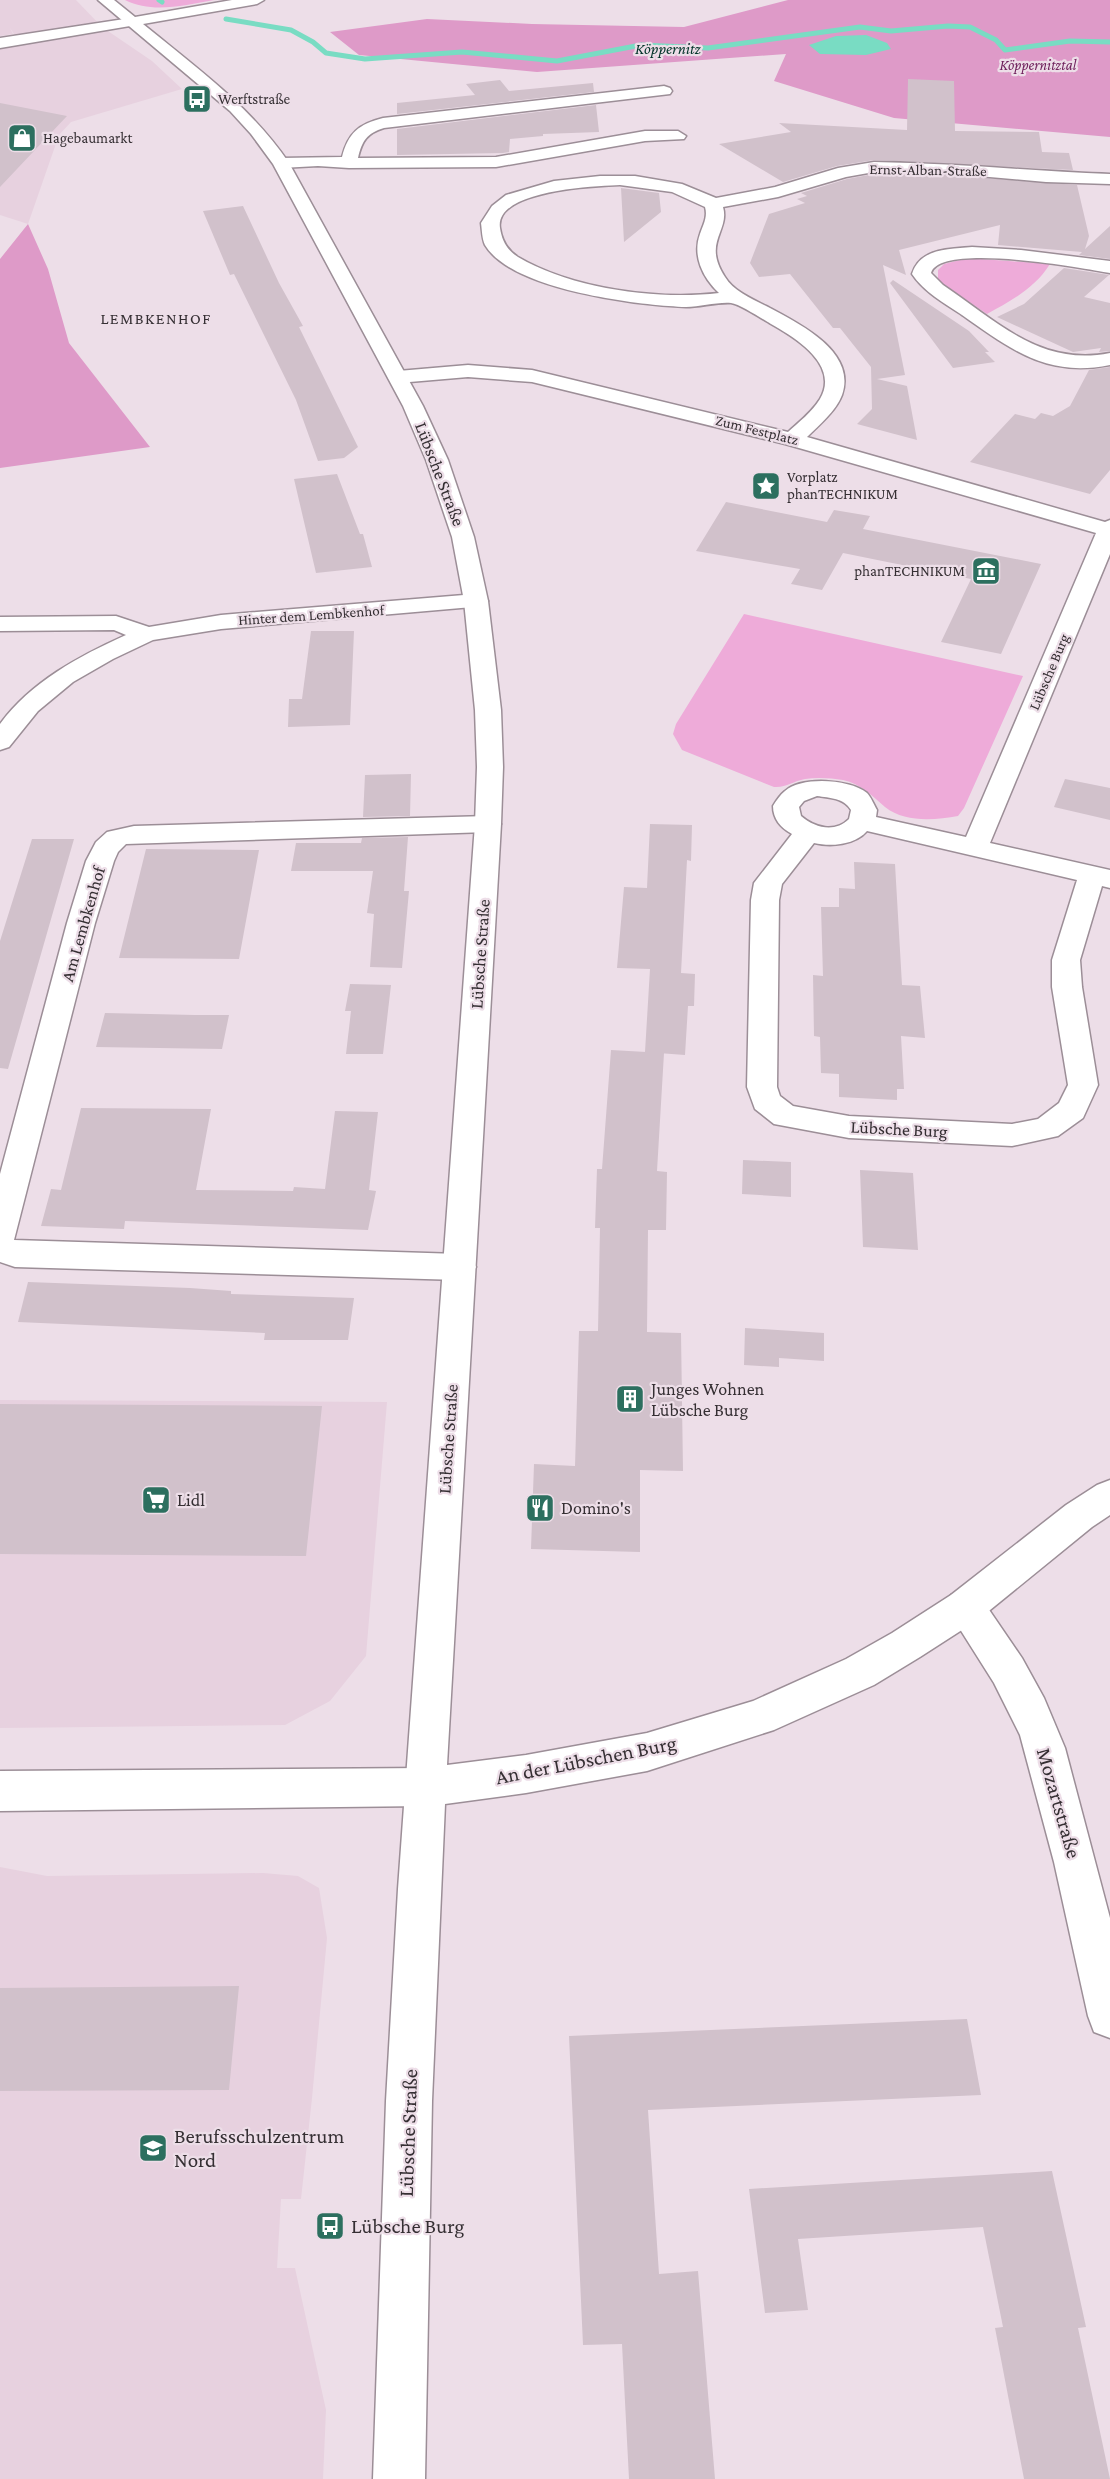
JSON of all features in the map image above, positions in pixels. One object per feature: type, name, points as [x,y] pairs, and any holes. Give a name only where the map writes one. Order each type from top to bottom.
[{"type":"street","name":"Lübsche Straße","points":[[105,0],[236,108],[257,131],[281,164],[398,377],[437,460],[463,537],[476,601],[488,710],[490,767],[488,824],[426,1788],[409,2101],[399,2479]]},
{"type":"street","points":[[0,43],[257,0]]},
{"type":"street","points":[[349,163],[356,137],[371,125],[664,91]]},
{"type":"street","points":[[281,164],[318,161],[349,163],[496,162],[645,136],[678,136]]},
{"type":"street","name":"Ernst-Alban-Straße","points":[[713,204],[778,192],[844,172],[874,168],[944,168],[1046,177],[1110,179]]},
{"type":"street","points":[[736,297],[685,301],[598,291],[554,280],[522,267],[499,250],[490,235],[492,218],[507,203],[533,191],[561,184],[617,180],[645,182],[691,192],[713,204],[716,216],[705,241],[704,258],[717,282],[736,297],[811,340],[827,357],[834,371],[831,396],[792,439]]},
{"type":"street","points":[[1110,267],[1061,260],[957,254],[929,261],[924,265],[921,274],[936,289],[1028,351],[1070,362],[1110,359]]},
{"type":"street","name":"Zum Festplatz","points":[[398,377],[468,371],[532,375],[792,439],[1110,529]]},
{"type":"street","name":"Lübsche Burg","points":[[975,847],[1110,529]]},
{"type":"street","name":"Hinter dem Lembkenhof","points":[[0,742],[22,714],[44,692],[94,657],[147,634],[221,622],[476,601]]},
{"type":"street","name":"Hinter dem Lembkenhof","points":[[0,624],[116,623],[147,634]]},
{"type":"street","points":[[815,788],[839,790],[859,800],[866,815],[863,822],[851,832],[838,835],[808,832],[790,821],[786,806],[795,795],[815,788]]},
{"type":"street","name":"Lübsche Burg","points":[[808,832],[768,883],[765,912],[762,1087],[766,1101],[785,1116],[849,1127],[1012,1135],[1047,1128],[1072,1110],[1083,1084],[1067,987],[1066,960],[1101,877],[863,822]]},
{"type":"street","name":"Am Lembkenhof","points":[[0,1236],[81,923],[100,861],[106,848],[117,838],[134,834],[488,824]]},
{"type":"street","points":[[0,1248],[15,1254],[459,1267]]},
{"type":"street","name":"An der Lübschen Burg","points":[[426,1788],[526,1774],[647,1752],[760,1717],[860,1672],[964,1607],[1079,1516],[1110,1496]]},
{"type":"street","name":"Mozartstraße","points":[[964,1607],[987,1638],[1030,1713],[1047,1757],[1100,1921],[1110,2016]]},
{"type":"street","points":[[0,1791],[426,1788]]},
{"type":"shaded area","points":[[0,0],[76,0],[102,27],[152,61],[182,89],[71,122],[59,135],[28,224],[0,215],[0,43],[18,40],[10,28],[13,34],[0,36]]},
{"type":"shaded area","points":[[125,0],[214,0],[180,6],[146,7]]},
{"type":"shaded area","points":[[866,35],[887,43],[891,49],[866,55],[820,54],[809,45],[836,36]]},
{"type":"shaded area","points":[[968,258],[1050,264],[1030,287],[987,314],[938,281],[938,270],[944,264]]},
{"type":"shaded area","points":[[744,614],[1023,676],[964,808],[958,816],[920,819],[902,816],[885,807],[861,787],[843,780],[810,778],[774,787],[682,750],[673,734],[676,724]]},
{"type":"shaded area","points":[[0,1400],[387,1402],[366,1656],[330,1701],[285,1725],[0,1728]]},
{"type":"shaded area","name":"Berufsschulzentrum Nord","points":[[0,1867],[47,1876],[263,1873],[298,1876],[319,1888],[327,1938],[301,2199],[281,2199],[277,2268],[295,2268],[326,2410],[323,2479],[0,2479]]},
{"type":"green space","name":"Köppernitztal","points":[[788,0],[1110,0],[1110,137],[894,118],[774,81],[786,54],[537,72],[359,55],[330,32],[427,19],[684,27]]},
{"type":"green space","points":[[28,224],[48,269],[69,343],[150,447],[0,468],[0,259]]},
{"type":"building","points":[[908,79],[954,81],[955,131],[1039,132],[1042,152],[1069,153],[1073,170],[874,160],[837,166],[783,182],[719,144],[791,132],[779,123],[907,130]]},
{"type":"building","points":[[500,80],[509,91],[593,83],[594,92],[397,114],[397,103],[475,95],[466,84]]},
{"type":"building","name":"Hagebaumarkt","points":[[0,103],[67,116],[0,187]]},
{"type":"building","points":[[596,105],[599,132],[543,134],[543,136],[510,139],[509,152],[503,153],[397,155],[397,129]]},
{"type":"building","points":[[874,174],[944,175],[1077,185],[1089,236],[1085,249],[1110,226],[1110,259],[1079,255],[1082,252],[998,245],[1000,225],[899,250],[906,275],[883,265],[905,375],[877,379],[907,386],[917,440],[857,424],[872,409],[871,367],[840,328],[833,328],[790,274],[759,277],[750,263],[769,214],[805,203],[797,199],[807,196],[801,193],[847,179]]},
{"type":"building","points":[[621,188],[659,193],[661,212],[624,242]]},
{"type":"building","points":[[243,206],[279,283],[303,326],[299,327],[358,447],[344,458],[318,461],[296,400],[234,274],[230,275],[203,211]]},
{"type":"building","points":[[1064,268],[1109,275],[1084,297],[1110,303],[1110,351],[1099,352],[1101,348],[1073,352],[997,317],[1024,304]]},
{"type":"building","points":[[893,280],[969,331],[989,352],[985,352],[995,362],[953,368],[890,283]]},
{"type":"building","points":[[1110,367],[1110,470],[1090,494],[970,462],[1015,414],[1035,419],[1041,413],[1053,416],[1070,406],[1089,370]]},
{"type":"building","points":[[337,474],[360,534],[363,534],[372,567],[316,573],[294,479]]},
{"type":"building","name":"phanTECHNIKUM","points":[[726,502],[827,522],[834,510],[870,516],[863,529],[1041,564],[1001,654],[941,642],[971,579],[843,553],[822,590],[791,584],[800,569],[696,551]]},
{"type":"building","points":[[311,631],[354,631],[350,725],[288,727],[289,699],[302,699]]},
{"type":"building","points":[[411,774],[410,816],[363,817],[365,775]]},
{"type":"building","points":[[1065,779],[1110,788],[1110,820],[1054,807]]},
{"type":"building","points":[[650,824],[692,825],[691,861],[687,860],[681,973],[695,974],[694,1006],[688,1006],[685,1055],[645,1052],[650,969],[617,968],[624,887],[647,888]]},
{"type":"building","points":[[408,837],[404,891],[409,891],[402,968],[370,967],[374,914],[367,913],[373,871],[291,871],[296,843],[361,843],[362,838]]},
{"type":"building","points":[[32,839],[74,839],[8,1069],[0,1068],[0,941]]},
{"type":"building","points":[[146,849],[259,850],[239,959],[119,958]]},
{"type":"building","points":[[854,862],[895,864],[902,985],[920,986],[925,1038],[901,1036],[904,1089],[897,1089],[897,1100],[839,1097],[839,1074],[821,1073],[820,1037],[814,1036],[813,975],[823,976],[821,907],[839,907],[839,888],[855,889]]},
{"type":"building","points":[[350,984],[391,985],[383,1054],[346,1054],[351,1011],[345,1011]]},
{"type":"building","points":[[105,1013],[229,1015],[222,1049],[96,1047]]},
{"type":"building","name":"Junges Wohnen Lübsche Burg","points":[[611,1050],[664,1053],[657,1171],[667,1172],[666,1230],[648,1230],[647,1332],[681,1333],[683,1471],[640,1470],[640,1552],[531,1549],[534,1464],[575,1466],[579,1331],[598,1331],[600,1228],[595,1228],[597,1169],[602,1169]]},
{"type":"building","points":[[81,1108],[211,1109],[196,1190],[293,1191],[294,1187],[325,1189],[335,1111],[378,1112],[369,1190],[376,1191],[368,1230],[125,1221],[124,1229],[41,1226],[51,1189],[61,1190]]},
{"type":"building","points":[[743,1160],[791,1162],[791,1197],[742,1194]]},
{"type":"building","points":[[860,1170],[913,1173],[918,1250],[863,1247]]},
{"type":"building","points":[[28,1282],[190,1288],[231,1291],[231,1294],[354,1298],[348,1340],[264,1340],[265,1333],[18,1322]]},
{"type":"building","points":[[745,1328],[824,1333],[824,1361],[779,1358],[779,1367],[744,1365]]},
{"type":"building","name":"Lidl","points":[[0,1404],[322,1406],[306,1556],[0,1554]]},
{"type":"building","points":[[239,1986],[229,2090],[0,2091],[0,1988]]},
{"type":"building","points":[[967,2019],[981,2095],[648,2110],[659,2274],[698,2271],[715,2479],[629,2479],[622,2344],[583,2345],[569,2036]]},
{"type":"building","points":[[1052,2171],[1086,2327],[1078,2328],[1110,2479],[1024,2479],[995,2328],[1003,2327],[983,2227],[798,2239],[808,2310],[765,2313],[749,2189]]},
{"type":"waterway","name":"Köppernitz","points":[[226,19],[291,30],[313,42],[326,53],[365,59],[462,52],[557,61],[641,45],[708,48],[860,27],[891,31],[948,26],[970,27],[996,40],[1005,50],[1070,41],[1110,42]]},
{"type":"place","name":"Werftstraße","points":[[197,99]]},
{"type":"place","name":"Hagebaumarkt","points":[[22,138]]},
{"type":"place","name":"Vorplatz phanTECHNIKUM","points":[[766,486]]},
{"type":"place","name":"phanTECHNIKUM","points":[[986,571]]},
{"type":"place","name":"Junges Wohnen Lübsche Burg","points":[[630,1399]]},
{"type":"place","name":"Lidl","points":[[156,1500]]},
{"type":"place","name":"Domino's","points":[[540,1508]]},
{"type":"place","name":"Berufsschulzentrum Nord","points":[[153,2148]]},
{"type":"place","name":"Lübsche Burg","points":[[330,2226]]},
{"type":"district","name":"LEMBKENHOF","points":[[156,318]]}]
